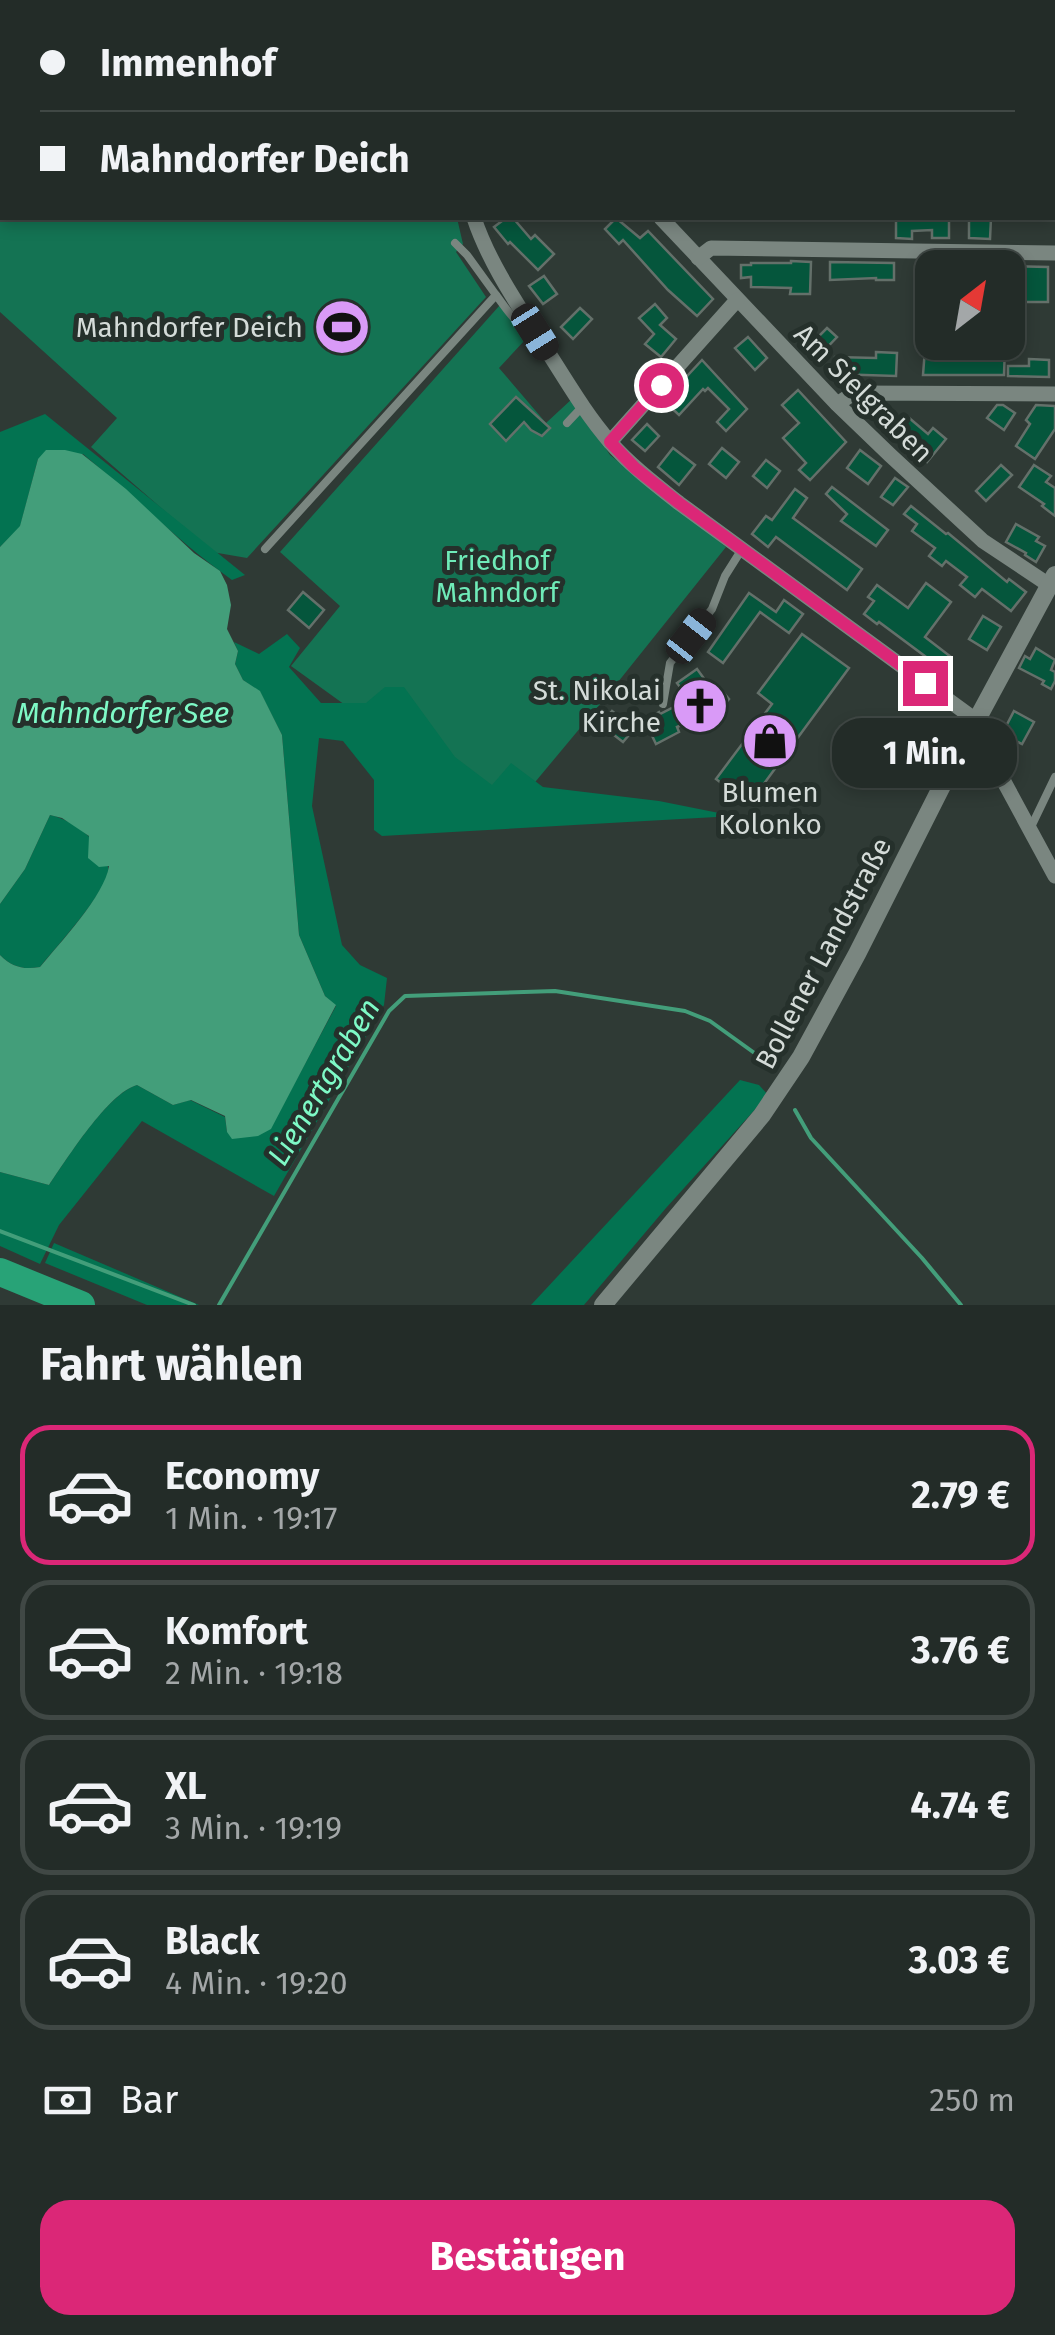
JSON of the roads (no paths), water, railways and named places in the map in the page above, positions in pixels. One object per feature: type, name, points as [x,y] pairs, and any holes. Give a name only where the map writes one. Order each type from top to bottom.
[{"type":"highway","points":[[0,1272],[81,1305]]},
{"type":"street","points":[[475,220],[482,241],[535,332],[610,442],[664,491],[973,728],[1055,876]]},
{"type":"street","name":"Am Sielgraben","points":[[662,220],[836,404],[983,541],[1051,588]]},
{"type":"street","points":[[698,258],[711,248],[1055,253]]},
{"type":"street","points":[[610,442],[737,300]]},
{"type":"street","points":[[836,404],[854,393],[1055,394]]},
{"type":"street","name":"Bollener Landstraße","points":[[603,1305],[778,1095],[1051,588]]},
{"type":"lane","points":[[455,243],[514,318],[535,332]]},
{"type":"lane","points":[[265,549],[496,295]]},
{"type":"lane","points":[[567,423],[583,406]]},
{"type":"lane","points":[[663,704],[670,664],[712,609],[725,576],[742,549]]},
{"type":"lane","points":[[1029,831],[1055,776]]},
{"type":"water","name":"Mahndorfer See","points":[[46,450],[82,454],[194,553],[220,571],[231,605],[227,629],[238,651],[235,664],[243,680],[260,691],[282,735],[299,935],[325,996],[336,1005],[271,1129],[258,1136],[232,1139],[225,1116],[191,1100],[173,1105],[137,1085],[101,1113],[49,1185],[0,1172],[0,955],[18,967],[40,967],[90,905],[109,866],[99,867],[88,858],[89,836],[62,818],[50,815],[25,869],[0,904],[0,547],[20,526],[38,459]]},
{"type":"waterway","name":"Lienertgraben","points":[[219,1305],[389,1011],[405,996],[555,991],[685,1011],[710,1021],[760,1057]]},
{"type":"waterway","name":"Lienertgraben","points":[[795,1110],[811,1138],[961,1305]]},
{"type":"waterway","name":"Lienertgraben","points":[[0,1231],[194,1305]]},
{"type":"place","name":"Mahndorfer Deich","points":[[342,327]]},
{"type":"place","name":"St. Nikolai Kirche","points":[[700,706]]},
{"type":"place","name":"Blumen Kolonko","points":[[770,741]]},
{"type":"park label","name":"Friedhof Mahndorf","points":[[497,576]]}]
